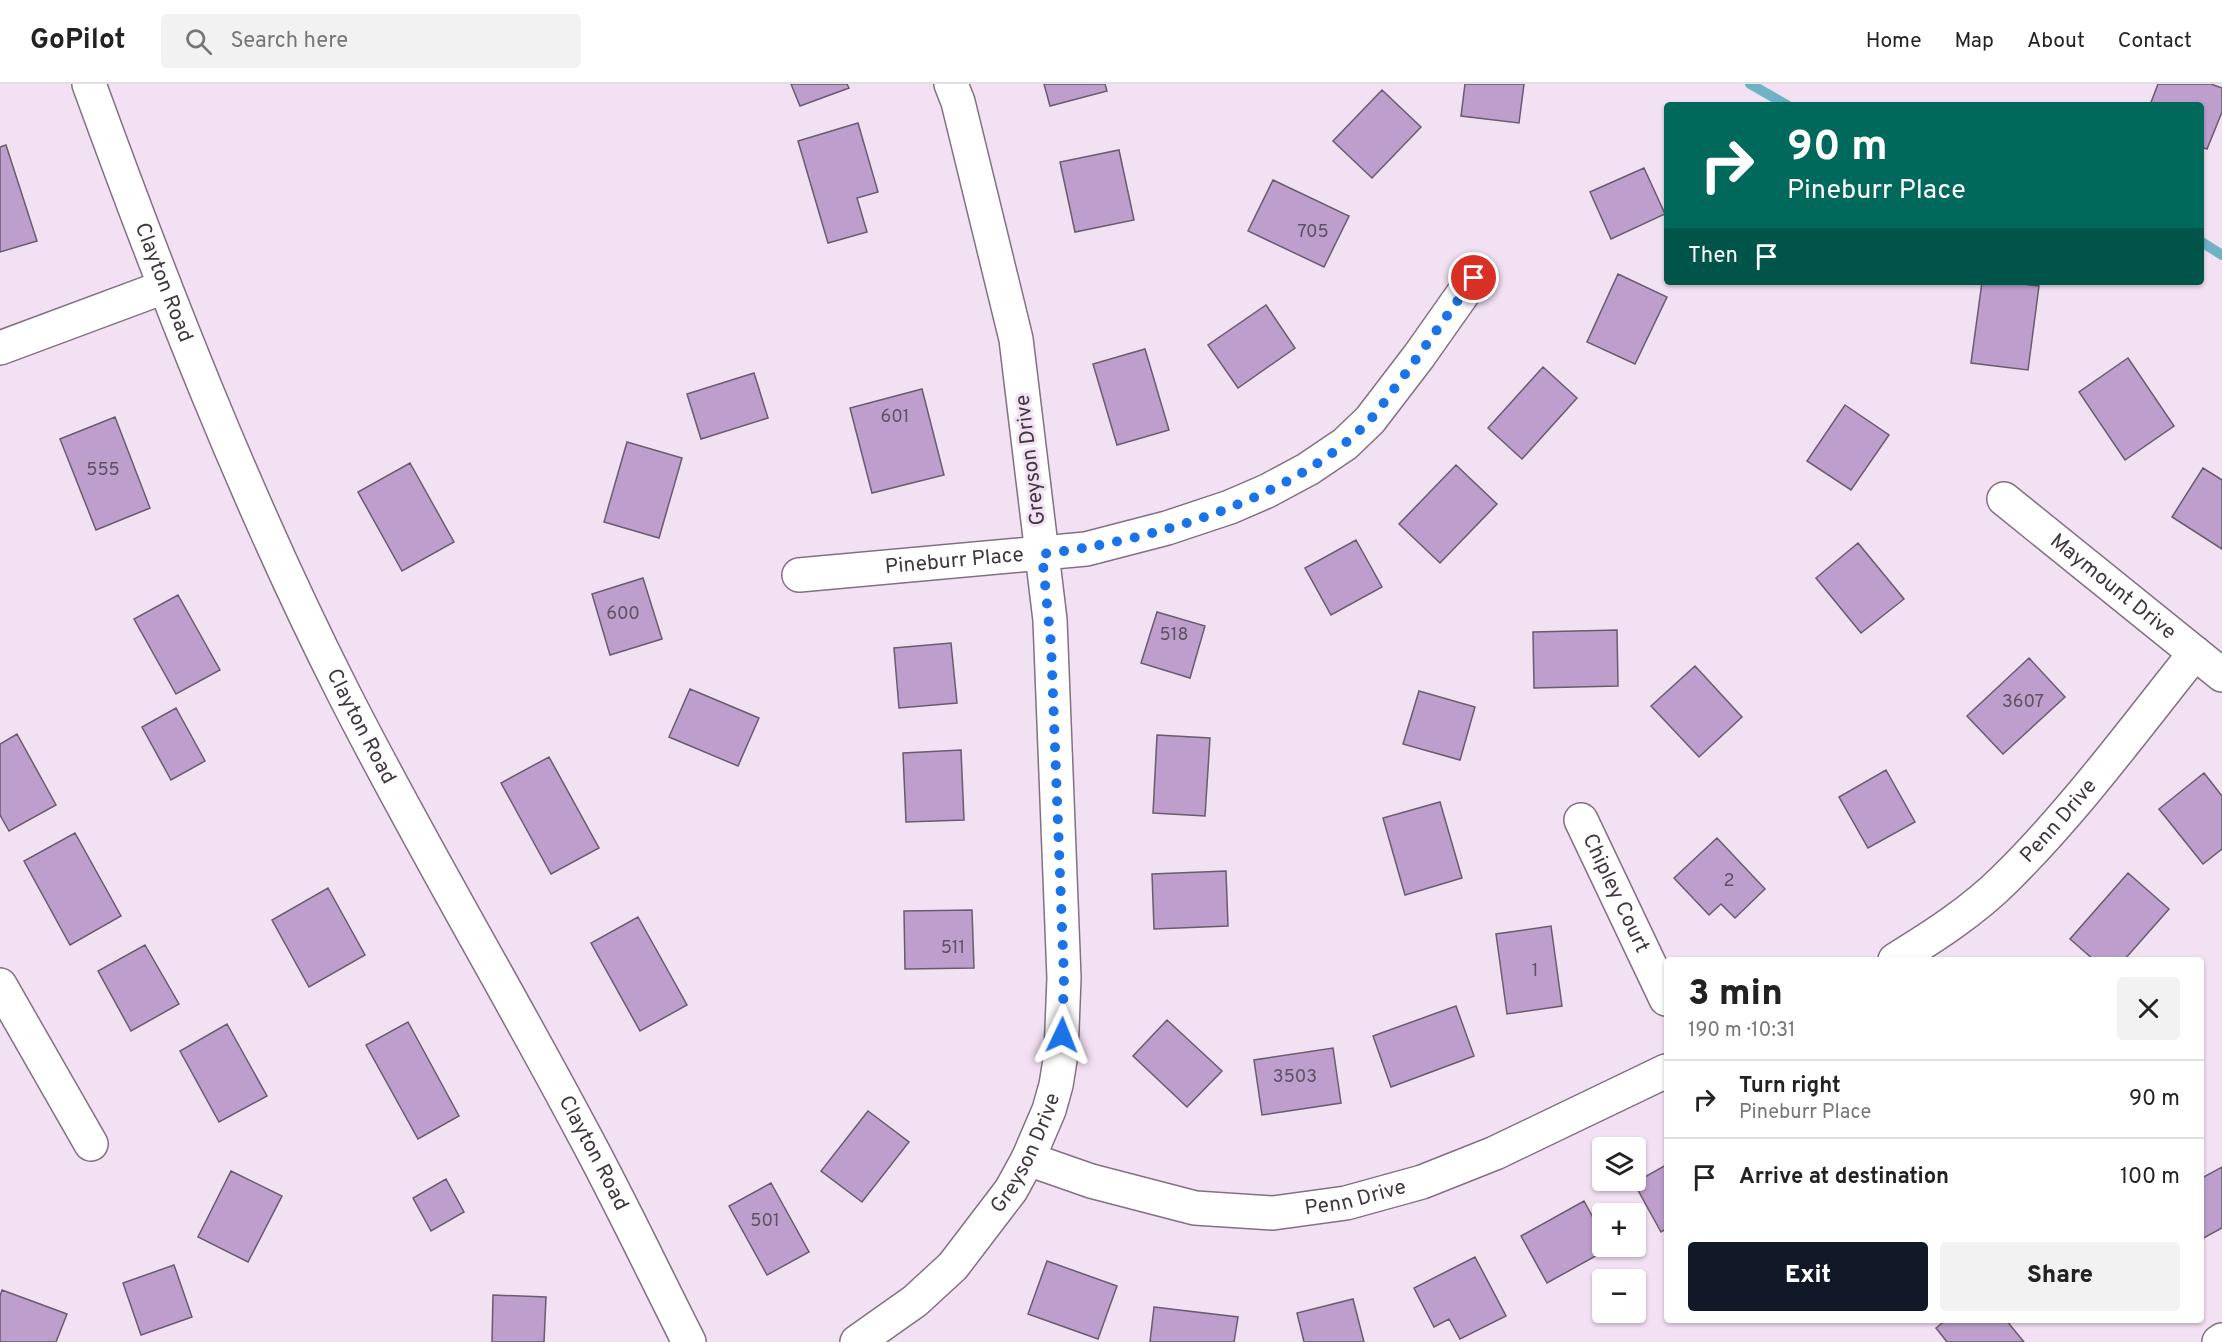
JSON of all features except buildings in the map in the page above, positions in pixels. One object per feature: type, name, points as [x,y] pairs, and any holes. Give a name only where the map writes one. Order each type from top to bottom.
[{"type":"street","name":"Clayton Road","points":[[88,84],[164,287],[260,517],[342,691],[580,1127],[689,1342]]},
{"type":"street","name":"Greyson Drive","points":[[857,1342],[915,1301],[953,1266],[1011,1190],[1028,1159],[1048,1110],[1056,1085],[1061,1054],[1064,978],[1050,620],[1016,339],[958,102],[951,84]]},
{"type":"street","name":"Pineburr Place","points":[[799,576],[1086,549],[1167,528],[1230,507],[1267,491],[1308,469],[1345,444],[1370,420],[1474,278]]},
{"type":"street","points":[[0,348],[164,287]]},
{"type":"street","name":"Maymount Drive","points":[[2004,499],[2222,675]]},
{"type":"street","name":"Penn Drive","points":[[1900,957],[1942,931],[2004,881],[2054,828],[2195,653]]},
{"type":"street","name":"Chipley Court","points":[[1581,820],[1664,995]]},
{"type":"street","points":[[0,986],[91,1144]]},
{"type":"street","name":"Penn Drive","points":[[1028,1159],[1091,1181],[1196,1208],[1274,1213],[1346,1203],[1422,1182],[1495,1153],[1664,1072]]},
{"type":"waterway","points":[[1750,84],[1782,102]]},
{"type":"waterway","points":[[2204,244],[2222,255]]},
{"type":"route","points":[[1062,1035],[1064,978],[1051,644],[1042,554],[1086,549],[1167,528],[1230,507],[1267,491],[1308,469],[1345,444],[1370,420],[1474,278]]}]
